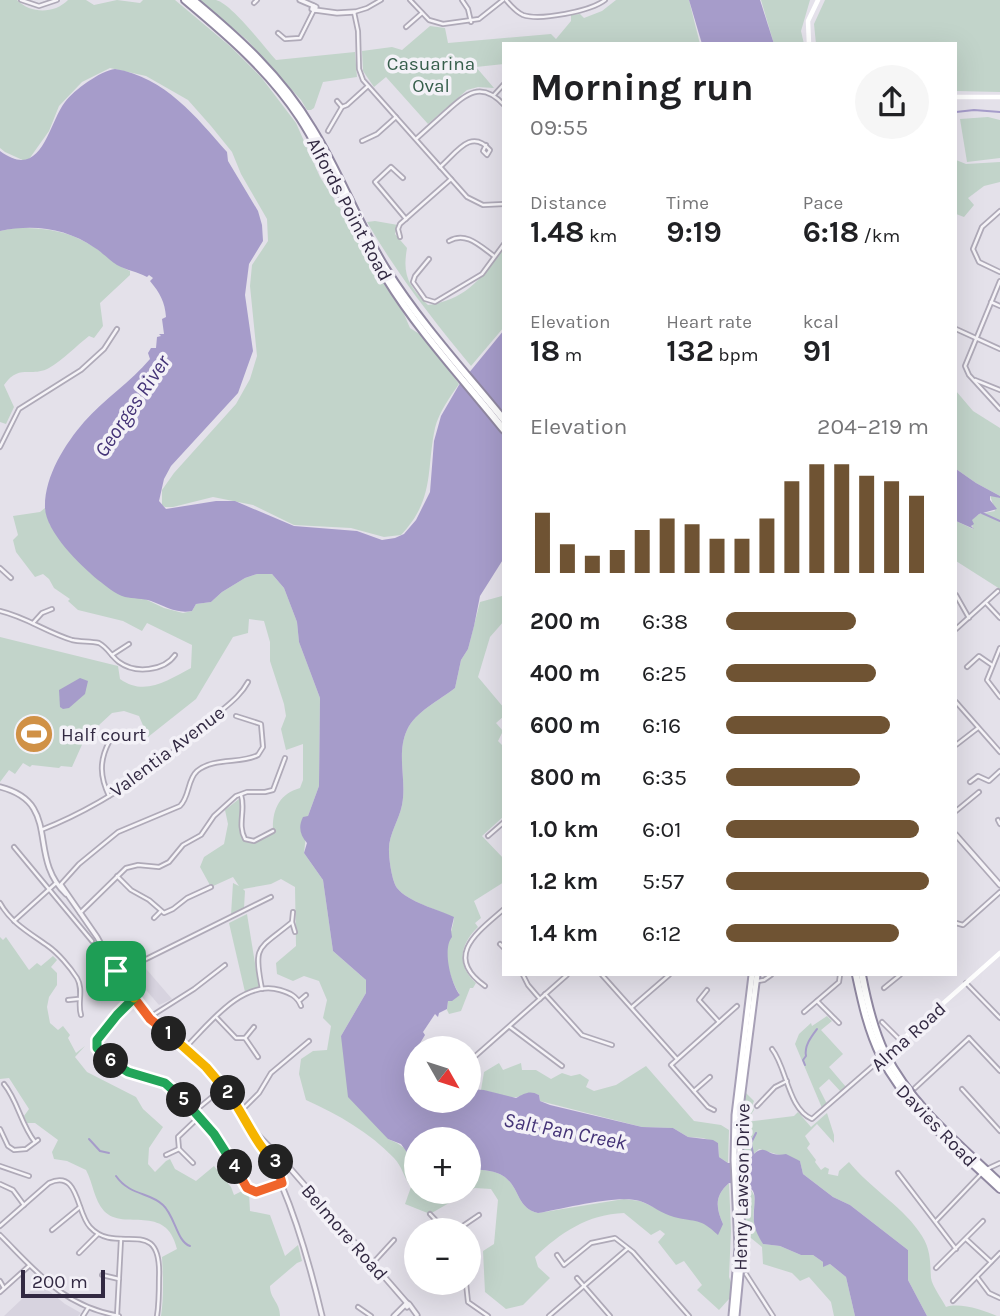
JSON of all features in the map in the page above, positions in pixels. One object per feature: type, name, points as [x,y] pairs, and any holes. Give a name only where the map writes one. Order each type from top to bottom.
[{"type":"highway","name":"Alfords Point Road","points":[[185,0],[248,54],[291,105],[314,141],[373,257],[395,292],[502,418]]},
{"type":"highway","name":"Alfords Point Road","points":[[193,0],[251,50],[296,104],[318,138],[382,262],[430,334],[502,427]]},
{"type":"highway","name":"Davies Road","points":[[854,976],[867,1020],[884,1056],[925,1111],[1000,1189]]},
{"type":"highway","name":"Davies Road","points":[[862,976],[871,1017],[884,1056]]},
{"type":"highway","name":"Davies Road","points":[[984,1171],[1000,1183]]},
{"type":"main road","points":[[809,42],[808,24],[818,0]]},
{"type":"main road","points":[[957,97],[1000,97]]},
{"type":"main road","name":"Alma Road","points":[[884,1056],[1000,953]]},
{"type":"main road","name":"Henry Lawson Drive","points":[[734,1316],[739,1231],[734,1115],[754,978]]},
{"type":"main road","points":[[880,1041],[888,1045],[899,1043]]},
{"type":"street","points":[[21,0],[39,6],[57,0]]},
{"type":"street","points":[[300,0],[323,11],[354,12],[381,0]]},
{"type":"street","points":[[410,0],[438,24],[471,22],[482,18],[505,0],[519,12],[530,16],[583,11],[606,0]]},
{"type":"street","points":[[462,0],[468,9],[471,22]]},
{"type":"street","points":[[278,33],[285,40],[300,38],[314,8]]},
{"type":"street","points":[[354,12],[360,74],[369,86],[467,197],[490,206],[502,204]]},
{"type":"street","points":[[406,27],[422,13]]},
{"type":"street","points":[[328,131],[342,107],[369,86]]},
{"type":"street","points":[[494,95],[502,87]]},
{"type":"street","points":[[416,139],[469,94],[481,91],[494,95],[502,103]]},
{"type":"street","points":[[337,101],[342,107]]},
{"type":"street","points":[[362,141],[377,134],[396,117]]},
{"type":"street","points":[[440,167],[470,141],[479,140],[486,145]]},
{"type":"street","points":[[403,178],[391,167],[375,182],[406,219]]},
{"type":"street","points":[[400,237],[399,227],[406,219],[451,179]]},
{"type":"street","points":[[1000,211],[982,227],[973,249],[979,262],[1000,272]]},
{"type":"street","points":[[449,241],[458,237],[467,238],[494,256]]},
{"type":"street","points":[[429,259],[413,281],[425,299],[433,302],[482,274],[502,246]]},
{"type":"street","points":[[1000,281],[965,363],[965,369],[972,379],[1000,409]]},
{"type":"street","points":[[991,302],[1000,306]]},
{"type":"street","points":[[1,444],[19,409],[81,370],[104,349],[117,329]]},
{"type":"street","points":[[957,329],[1000,349]]},
{"type":"street","points":[[972,379],[1000,390]]},
{"type":"street","points":[[0,568],[11,578]]},
{"type":"street","points":[[957,628],[998,591]]},
{"type":"street","points":[[957,596],[969,618]]},
{"type":"street","points":[[986,603],[1000,618]]},
{"type":"street","points":[[33,624],[43,613],[52,609]]},
{"type":"street","points":[[0,611],[19,615],[33,624],[75,641],[94,642],[105,646],[122,664],[148,669],[164,664],[175,654]]},
{"type":"street","points":[[94,642],[96,633]]},
{"type":"street","points":[[112,654],[129,644]]},
{"type":"street","points":[[1000,648],[987,682],[1000,697]]},
{"type":"street","points":[[967,667],[979,656],[992,665]]},
{"type":"street","name":"Valentia Avenue","points":[[41,830],[124,788],[198,731],[239,695],[248,682]]},
{"type":"street","points":[[957,703],[1000,752]]},
{"type":"street","points":[[15,921],[118,832],[180,806],[186,799],[192,778],[199,769],[258,755],[263,747],[261,724],[236,716]]},
{"type":"street","points":[[957,744],[978,728]]},
{"type":"street","points":[[109,796],[102,780],[102,759],[109,742],[124,735]]},
{"type":"street","points":[[79,913],[117,876],[132,866],[156,867],[169,862],[181,847],[201,835],[214,816],[240,794],[273,790],[285,758]]},
{"type":"street","points":[[970,782],[978,776],[989,781],[1000,771]]},
{"type":"street","points":[[0,787],[16,792],[29,801],[37,813],[44,855],[51,873],[135,999],[224,1087],[242,1110],[265,1153],[275,1163],[307,1259],[322,1316]]},
{"type":"street","points":[[957,810],[979,792]]},
{"type":"street","points":[[240,794],[243,804],[240,827],[245,839],[254,841],[274,831]]},
{"type":"street","points":[[488,836],[502,824]]},
{"type":"street","points":[[957,836],[1000,885]]},
{"type":"street","points":[[15,847],[92,941]]},
{"type":"street","points":[[117,876],[133,892],[152,902],[160,912]]},
{"type":"street","points":[[154,918],[160,912],[168,912],[187,898],[211,887]]},
{"type":"street","points":[[957,923],[963,925],[1000,892]]},
{"type":"street","points":[[118,973],[271,897]]},
{"type":"street","points":[[0,903],[24,931],[50,947],[65,964],[80,986],[81,1015]]},
{"type":"street","points":[[485,986],[469,970],[465,960],[466,951],[472,938],[502,911]]},
{"type":"street","points":[[293,912],[295,932]]},
{"type":"street","points":[[262,989],[256,959],[258,953],[292,922]]},
{"type":"street","points":[[153,1018],[225,965]]},
{"type":"street","points":[[524,976],[540,999]]},
{"type":"street","points":[[481,1051],[567,976]]},
{"type":"street","points":[[603,976],[677,1059]]},
{"type":"street","points":[[632,1008],[668,976]]},
{"type":"street","points":[[804,1012],[839,982],[840,976]]},
{"type":"street","points":[[884,988],[899,976]]},
{"type":"street","points":[[966,983],[1000,1018]]},
{"type":"street","points":[[185,1048],[239,998],[262,989],[288,993],[299,1001],[301,1006]]},
{"type":"street","points":[[708,990],[699,1000],[719,1022]]},
{"type":"street","points":[[299,1001],[306,995]]},
{"type":"street","points":[[545,995],[582,1035],[612,1045]]},
{"type":"street","points":[[68,1000],[79,999]]},
{"type":"street","points":[[96,1045],[101,1034],[117,1015],[135,999]]},
{"type":"street","points":[[817,1001],[839,1023]]},
{"type":"street","points":[[714,1110],[671,1065],[737,1006]]},
{"type":"street","points":[[216,1017],[236,1038],[244,1038],[254,1027]]},
{"type":"street","points":[[882,1022],[899,1043]]},
{"type":"street","points":[[510,1027],[562,1066]]},
{"type":"street","points":[[915,1088],[969,1037],[1000,1071]]},
{"type":"street","points":[[244,1038],[258,1057]]},
{"type":"street","points":[[242,1110],[261,1091],[271,1073],[309,1041]]},
{"type":"street","points":[[90,1044],[96,1045],[108,1059],[128,1072],[170,1086],[214,1134],[247,1188],[256,1192],[282,1183]]},
{"type":"street","points":[[757,1106],[778,1085],[787,1081],[772,1049]]},
{"type":"street","name":"Alma Road","points":[[787,1081],[800,1110],[808,1118],[815,1118],[884,1056]]},
{"type":"street","points":[[694,1091],[710,1077]]},
{"type":"street","points":[[0,1129],[8,1146],[14,1150],[26,1149],[36,1141],[29,1135],[11,1093],[4,1084]]},
{"type":"street","points":[[195,1111],[224,1087]]},
{"type":"street","points":[[962,1089],[1000,1131]]},
{"type":"street","points":[[193,1163],[179,1149],[178,1137],[199,1117]]},
{"type":"street","name":"Belmore Road","points":[[252,1129],[275,1163],[291,1171],[418,1316]]},
{"type":"street","points":[[166,1155],[179,1149]]},
{"type":"street","points":[[936,1222],[984,1171],[999,1164]]},
{"type":"street","points":[[992,1176],[999,1164]]},
{"type":"street","points":[[0,1166],[29,1176]]},
{"type":"street","points":[[898,1173],[956,1249]]},
{"type":"street","points":[[0,1226],[49,1183],[58,1180],[71,1185],[88,1225],[98,1234],[146,1242],[159,1254],[157,1316]]},
{"type":"street","points":[[0,1184],[13,1191],[24,1205]]},
{"type":"street","points":[[52,1230],[80,1207]]},
{"type":"street","points":[[430,1214],[434,1218]]},
{"type":"street","points":[[475,1218],[479,1215]]},
{"type":"street","points":[[936,1268],[983,1221]]},
{"type":"street","points":[[79,1253],[98,1234]]},
{"type":"street","points":[[0,1235],[57,1291],[88,1308],[118,1316],[121,1238]]},
{"type":"street","points":[[557,1255],[564,1265],[589,1244],[612,1237],[633,1252],[689,1316]]},
{"type":"street","points":[[966,1239],[991,1262]]},
{"type":"street","points":[[372,1264],[394,1240]]},
{"type":"street","points":[[549,1316],[627,1249]]},
{"type":"street","points":[[953,1301],[1000,1252]]},
{"type":"street","points":[[0,1292],[30,1265]]},
{"type":"street","points":[[746,1274],[773,1316]]},
{"type":"street","points":[[102,1275],[119,1279]]},
{"type":"street","points":[[977,1277],[989,1293],[1000,1298]]},
{"type":"street","points":[[577,1278],[610,1316]]},
{"type":"street","points":[[0,1281],[4,1288]]},
{"type":"street","points":[[467,1295],[468,1302],[488,1316]]},
{"type":"street","points":[[394,1316],[407,1305]]},
{"type":"street","points":[[358,1307],[372,1316]]},
{"type":"street","points":[[83,1316],[88,1308]]},
{"type":"shaded area","points":[[141,963],[172,999],[159,1005],[128,969]]},
{"type":"shaded area","points":[[39,1283],[81,1313],[78,1316],[4,1316]]},
{"type":"green space","points":[[0,0],[17,0],[29,8],[49,10],[68,0],[86,0],[94,5],[117,0],[140,3],[143,0],[175,0],[231,47],[261,77],[296,123],[320,177],[410,328],[424,337],[459,384],[445,405],[435,428],[424,497],[412,522],[401,535],[384,537],[351,528],[294,525],[253,505],[213,497],[173,507],[162,505],[162,490],[236,404],[250,379],[257,356],[250,286],[252,265],[268,241],[267,219],[241,174],[232,152],[211,126],[188,100],[146,76],[110,68],[82,82],[59,106],[49,131],[27,162],[0,148]]},
{"type":"green space","points":[[199,0],[216,0],[223,3],[276,60],[355,52],[357,77],[323,82],[314,108],[307,110],[247,40]]},
{"type":"green space","name":"Casuarina Oval","points":[[616,0],[689,0],[700,42],[502,42],[502,64],[476,67],[494,88],[478,87],[467,90],[428,124],[386,77],[374,87],[363,71],[362,51],[392,47],[402,50],[430,26],[445,28],[448,43],[551,34],[556,39],[571,21],[571,15],[580,14],[584,18],[602,11]]},
{"type":"green space","points":[[761,0],[810,0],[801,31],[804,42],[773,42]]},
{"type":"green space","points":[[825,0],[1000,0],[1000,92],[957,91],[957,42],[816,42],[814,24]]},
{"type":"green space","points":[[988,117],[1000,120],[1000,158],[967,162],[960,119]]},
{"type":"green space","points":[[957,160],[966,164],[1000,162],[1000,182],[984,186],[968,198],[974,205],[964,217],[957,214]]},
{"type":"green space","points":[[367,222],[398,225],[395,234],[407,248],[408,280],[428,305],[453,298],[463,292],[481,277],[502,250],[502,329],[471,366],[429,314]]},
{"type":"green space","points":[[15,228],[46,230],[75,237],[130,271],[130,275],[100,303],[103,326],[94,338],[89,336],[49,368],[15,374],[4,385],[14,407],[6,424],[0,422],[0,231]]},
{"type":"green space","points":[[957,392],[973,411],[1000,428],[1000,496],[957,470]]},
{"type":"green space","points":[[990,495],[1000,498],[1000,589],[957,562],[957,521],[973,529],[971,520],[979,514],[995,511]]},
{"type":"green space","points":[[45,508],[50,525],[90,573],[164,608],[183,613],[192,611],[196,604],[211,602],[245,578],[257,574],[272,574],[284,588],[297,622],[299,642],[320,698],[319,786],[308,816],[304,853],[323,880],[333,951],[366,980],[366,993],[341,1036],[388,1139],[404,1148],[404,1174],[394,1158],[374,1140],[353,1125],[306,1100],[299,1074],[301,1059],[313,1051],[327,1050],[331,1026],[323,1018],[327,1000],[319,981],[304,976],[293,981],[277,974],[276,963],[296,946],[295,887],[281,879],[271,884],[243,889],[244,908],[231,915],[233,883],[239,886],[233,877],[211,887],[200,867],[204,857],[224,844],[228,824],[225,810],[239,799],[240,794],[246,840],[254,841],[273,831],[278,804],[287,794],[300,788],[303,780],[303,744],[286,750],[281,729],[286,716],[284,704],[270,661],[270,642],[264,621],[249,619],[248,633],[233,637],[196,699],[148,737],[139,716],[124,711],[112,713],[85,738],[72,767],[30,767],[23,763],[15,774],[9,770],[0,782],[0,637],[118,666],[120,679],[138,687],[156,685],[191,668],[192,645],[147,623],[142,631],[123,621],[78,610],[43,574],[35,577],[16,552],[13,540],[18,535],[13,516],[40,512]]},
{"type":"green space","points":[[502,596],[502,623],[490,637],[478,677],[502,706],[502,718],[496,723],[502,730],[498,741],[502,745],[502,818],[482,836],[502,857],[502,883],[474,901],[481,918],[475,923],[478,927],[464,947],[463,962],[476,983],[470,988],[461,1011],[449,1014],[448,1001],[460,995],[447,957],[447,945],[454,918],[415,901],[397,888],[391,870],[389,845],[402,805],[402,748],[407,730],[422,712],[455,688],[480,602]]},
{"type":"green space","points":[[247,914],[259,988],[245,992],[229,923]]},
{"type":"green space","points":[[0,937],[3,940],[6,937],[29,970],[37,963],[41,966],[53,956],[57,960],[51,967],[57,973],[57,985],[49,997],[47,1007],[50,1023],[58,1030],[63,1026],[70,1035],[68,1038],[76,1053],[85,1046],[75,1057],[87,1072],[136,1097],[143,1109],[163,1127],[149,1148],[148,1164],[155,1172],[170,1159],[175,1169],[196,1181],[214,1166],[234,1195],[244,1190],[249,1193],[250,1211],[270,1215],[285,1256],[298,1245],[302,1261],[270,1286],[280,1316],[161,1316],[162,1257],[177,1249],[172,1235],[164,1226],[154,1222],[112,1217],[104,1211],[86,1170],[67,1161],[54,1159],[52,1152],[58,1140],[35,1123],[27,1123],[24,1116],[29,1109],[9,1078],[0,1079]]},
{"type":"green space","points":[[827,1016],[832,1021],[821,1030],[843,1054],[829,1067],[846,1087],[841,1092],[829,1079],[819,1088],[827,1104],[822,1108],[795,1044],[799,1034],[811,1023],[812,1026]]},
{"type":"green space","points":[[499,1063],[503,1070],[521,1063],[522,1070],[536,1070],[551,1079],[562,1073],[571,1076],[580,1074],[589,1080],[586,1087],[594,1091],[616,1085],[646,1066],[694,1121],[721,1125],[729,1130],[728,1163],[719,1157],[718,1143],[688,1137],[673,1128],[642,1127],[540,1101],[539,1095],[529,1093],[513,1097],[481,1090],[484,1072]]},
{"type":"green space","points":[[745,1092],[754,1101],[754,1110],[746,1122],[794,1116],[798,1112],[811,1127],[827,1113],[834,1143],[817,1124],[805,1136],[810,1144],[807,1148],[821,1170],[825,1167],[829,1169],[828,1174],[838,1176],[839,1171],[849,1162],[907,1217],[925,1241],[930,1257],[932,1281],[946,1307],[964,1306],[997,1316],[927,1316],[908,1280],[908,1250],[850,1205],[833,1197],[803,1174],[800,1161],[759,1149],[743,1163],[742,1122]]},
{"type":"green space","points":[[481,1171],[500,1174],[509,1180],[522,1203],[538,1213],[624,1199],[640,1201],[676,1217],[697,1219],[707,1225],[723,1224],[718,1202],[729,1183],[729,1277],[732,1285],[729,1299],[719,1310],[697,1290],[702,1285],[684,1261],[676,1265],[658,1242],[665,1234],[660,1230],[651,1235],[624,1213],[587,1221],[554,1240],[535,1257],[538,1267],[550,1278],[523,1305],[506,1309],[485,1292],[483,1251],[494,1244],[498,1200],[491,1189],[481,1188]]},
{"type":"green space","points":[[743,1184],[753,1193],[754,1221],[763,1244],[780,1246],[801,1255],[813,1255],[823,1262],[824,1266],[830,1264],[846,1277],[855,1316],[834,1316],[831,1302],[809,1277],[800,1281],[792,1273],[763,1264],[762,1247],[746,1234]]},
{"type":"green space","points":[[405,1204],[447,1204],[430,1214]]},
{"type":"water","points":[[689,0],[760,0],[773,42],[701,42]]},
{"type":"water","points":[[115,69],[133,73],[149,80],[178,100],[227,152],[228,161],[258,211],[262,225],[263,241],[249,264],[245,295],[253,351],[238,393],[171,466],[164,479],[159,501],[166,509],[216,501],[235,501],[294,526],[357,531],[382,540],[404,534],[416,520],[430,492],[434,441],[441,416],[459,385],[502,332],[502,561],[480,596],[468,649],[461,660],[455,688],[422,712],[407,730],[402,748],[402,805],[389,845],[391,870],[397,888],[415,901],[454,917],[448,958],[451,975],[460,995],[448,1001],[447,1009],[439,1013],[438,1017],[435,1014],[423,1032],[424,1036],[404,1036],[404,1113],[481,1113],[481,1090],[516,1098],[533,1093],[539,1095],[540,1101],[550,1105],[642,1127],[673,1128],[688,1137],[713,1140],[718,1143],[719,1157],[728,1163],[746,1162],[762,1150],[779,1155],[786,1154],[800,1161],[803,1174],[833,1197],[850,1205],[908,1250],[908,1280],[927,1316],[855,1316],[846,1277],[830,1264],[823,1267],[823,1262],[813,1255],[801,1255],[780,1246],[763,1244],[755,1225],[754,1194],[748,1187],[729,1183],[724,1188],[719,1197],[718,1207],[723,1224],[718,1235],[702,1223],[670,1216],[630,1199],[538,1213],[522,1203],[509,1180],[500,1174],[481,1171],[481,1127],[404,1127],[404,1148],[401,1144],[388,1139],[348,1097],[341,1036],[366,993],[366,980],[333,951],[323,880],[304,853],[307,843],[300,828],[303,817],[308,816],[319,786],[320,698],[299,642],[297,622],[284,588],[272,574],[257,574],[222,592],[211,602],[196,604],[192,611],[186,612],[148,600],[125,597],[98,580],[74,557],[57,537],[47,517],[45,508],[48,485],[63,451],[92,414],[150,359],[148,353],[151,348],[156,348],[157,337],[161,336],[159,334],[164,334],[162,319],[166,317],[161,298],[150,281],[153,278],[117,265],[84,241],[49,229],[0,231],[0,151],[14,159],[25,160],[35,155],[65,102],[95,77]]},
{"type":"water","points":[[957,470],[1000,496],[990,496],[997,509],[979,514],[972,520],[974,524],[971,526],[974,529],[957,521]]},
{"type":"water","points":[[80,678],[88,681],[85,694],[69,708],[63,709],[60,707],[59,690]]},
{"type":"waterway","points":[[957,112],[1000,112]]},
{"type":"waterway","points":[[982,513],[1000,521]]},
{"type":"waterway","points":[[805,1065],[803,1060],[807,1045],[817,1029]]},
{"type":"waterway","points":[[753,1154],[751,1143],[756,1133]]},
{"type":"waterway","points":[[89,1139],[100,1151],[109,1153]]},
{"type":"waterway","points":[[116,1176],[127,1187],[163,1205],[182,1239],[190,1246]]},
{"type":"place","name":"Half court","points":[[34,734]]},
{"type":"route","points":[[116,971],[120,972],[135,999],[101,1034],[97,1040],[97,1048],[128,1072],[170,1086],[214,1134],[251,1191],[256,1192],[282,1183],[277,1162],[265,1153],[238,1105],[206,1067],[150,1019],[135,999],[125,989],[116,971]]},
{"type":"water label","name":"Georges River","points":[[132,406]]},
{"type":"water label","name":"Salt Pan Creek","points":[[565,1131]]}]
